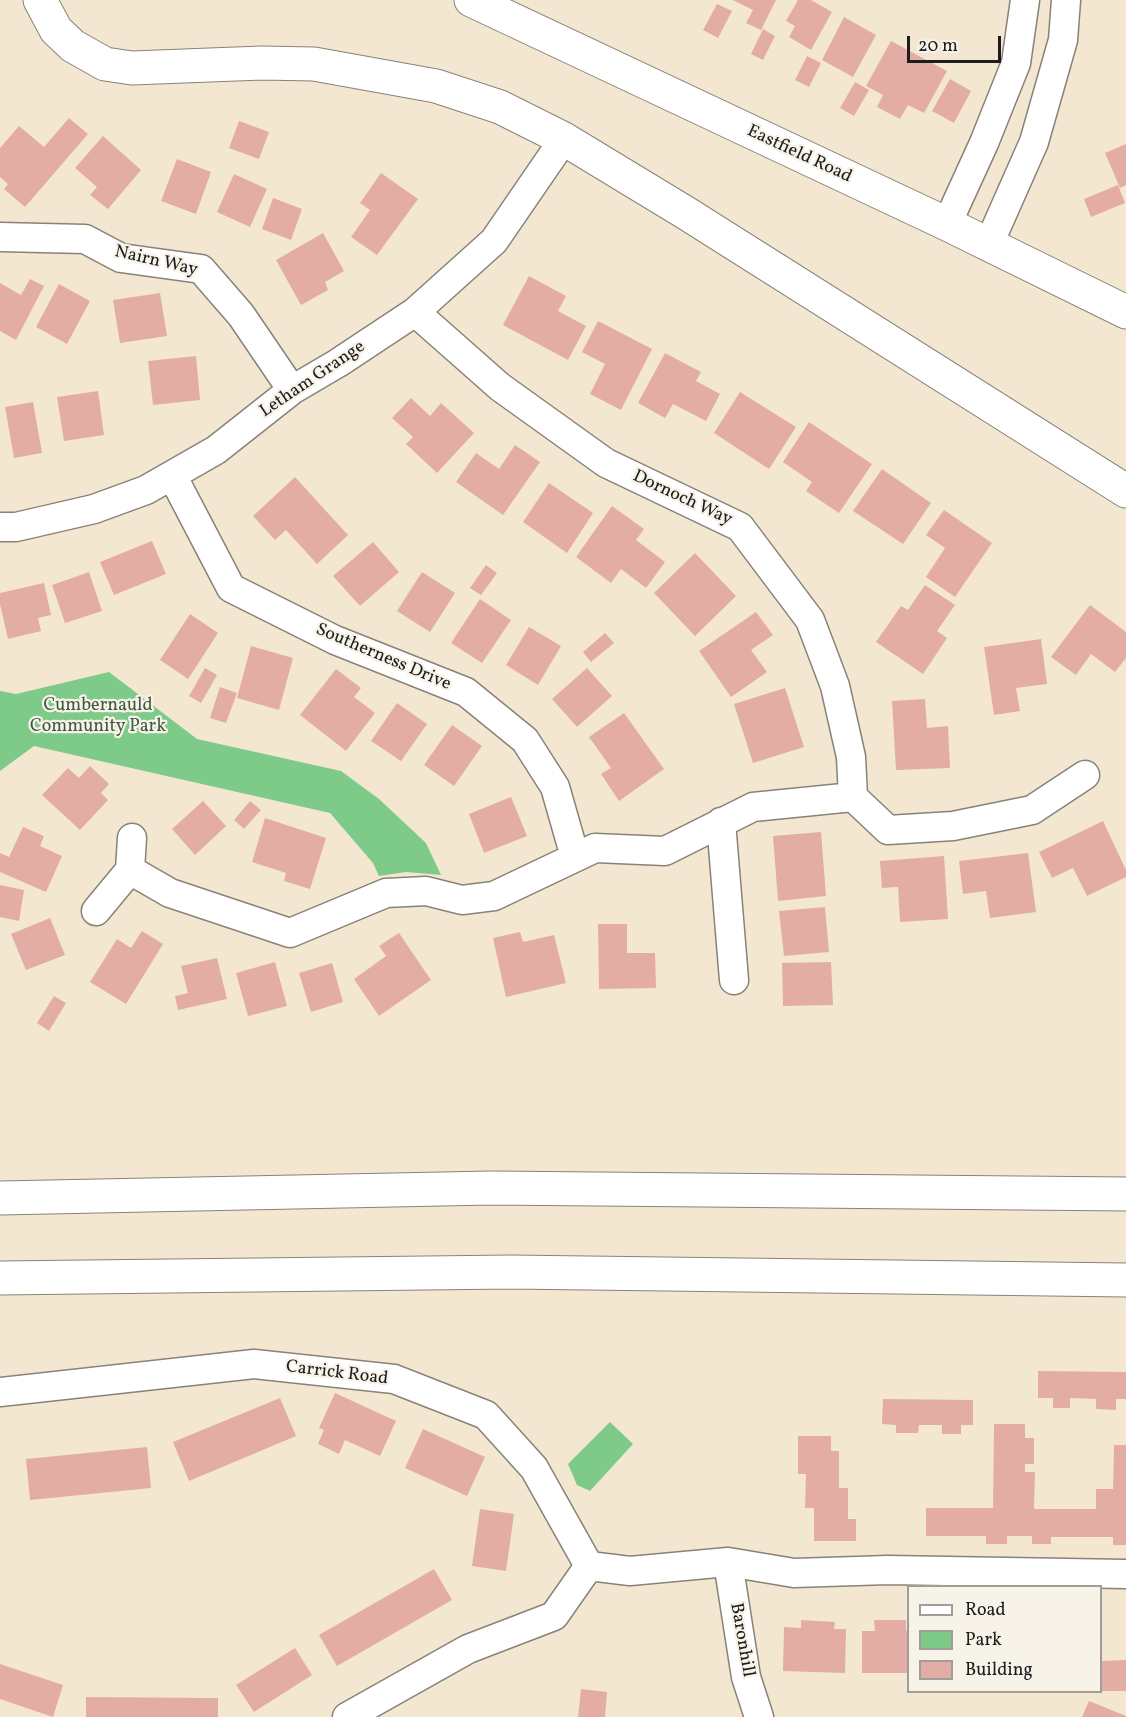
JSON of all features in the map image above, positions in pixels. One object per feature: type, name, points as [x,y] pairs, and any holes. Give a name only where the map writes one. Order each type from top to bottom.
[{"type":"main road","points":[[40,0],[56,30],[73,46],[105,64],[132,68],[262,63],[314,64],[436,86],[500,107],[564,139],[686,213],[1126,490]]},
{"type":"main road","name":"Eastfield Road","points":[[471,0],[947,224],[1126,312]]},
{"type":"main road","points":[[0,1198],[491,1188],[1126,1194]]},
{"type":"main road","points":[[0,1278],[511,1272],[1126,1280]]},
{"type":"street","points":[[947,224],[984,143],[1016,63],[1025,0]]},
{"type":"street","points":[[988,246],[1034,142],[1063,40],[1066,0]]},
{"type":"street","name":"Letham Grange","points":[[0,527],[16,526],[94,509],[146,490],[216,450],[292,390],[338,363],[415,312],[494,241],[564,139]]},
{"type":"street","name":"Nairn Way","points":[[0,237],[85,238],[121,258],[201,269],[241,315],[292,390]]},
{"type":"street","name":"Dornoch Way","points":[[415,312],[500,387],[606,463],[740,527],[810,620],[835,686],[851,757],[853,797]]},
{"type":"street","name":"Southerness Drive","points":[[172,475],[231,588],[335,640],[466,692],[525,740],[555,787],[575,857]]},
{"type":"street","points":[[130,870],[170,893],[290,933],[387,893],[426,891],[462,900],[494,896],[595,848],[665,851],[753,807],[853,797],[888,830],[953,826],[1032,810],[1085,775]]},
{"type":"street","points":[[721,822],[734,980]]},
{"type":"street","points":[[96,911],[130,870],[132,838]]},
{"type":"street","name":"Carrick Road","points":[[0,1392],[254,1364],[394,1380],[486,1416],[534,1468],[589,1566]]},
{"type":"street","points":[[347,1717],[468,1648],[554,1616],[589,1566],[630,1571],[728,1562],[794,1573],[888,1570],[1126,1574]]},
{"type":"street","name":"Baronhill","points":[[728,1562],[746,1677],[759,1717]]},
{"type":"green space","name":"Cumbernauld Community Park","points":[[109,672],[197,739],[341,771],[379,799],[426,843],[441,875],[406,872],[379,876],[373,863],[330,813],[34,746],[0,771],[0,691],[16,694]]},
{"type":"green space","points":[[610,1422],[633,1444],[590,1491],[577,1485],[568,1464]]},
{"type":"building","points":[[733,0],[776,0],[761,30],[746,23],[753,10]]},
{"type":"building","points":[[798,0],[811,0],[832,12],[811,50],[789,37],[795,26],[786,21]]},
{"type":"building","points":[[717,4],[732,11],[718,38],[703,30]]},
{"type":"building","points":[[844,17],[876,35],[853,77],[822,60]]},
{"type":"building","points":[[763,29],[775,36],[763,60],[751,54]]},
{"type":"building","points":[[891,41],[947,71],[924,113],[908,105],[900,119],[877,107],[883,95],[866,86]]},
{"type":"building","points":[[807,56],[821,63],[809,87],[795,80]]},
{"type":"building","points":[[950,79],[971,91],[954,123],[932,111]]},
{"type":"building","points":[[855,82],[869,90],[854,116],[840,108]]},
{"type":"building","points":[[69,118],[88,134],[25,207],[4,189],[8,184],[0,177],[0,148],[19,126],[44,147]]},
{"type":"building","points":[[239,121],[269,132],[259,159],[229,148]]},
{"type":"building","points":[[103,136],[141,170],[108,209],[90,195],[97,187],[75,168]]},
{"type":"building","points":[[1126,144],[1126,185],[1120,188],[1105,153]]},
{"type":"building","points":[[177,159],[211,172],[196,214],[161,201]]},
{"type":"building","points":[[381,173],[418,199],[377,255],[351,237],[370,210],[360,203]]},
{"type":"building","points":[[234,174],[267,189],[250,227],[217,212]]},
{"type":"building","points":[[1118,185],[1125,203],[1091,217],[1084,199]]},
{"type":"building","points":[[273,198],[302,209],[291,240],[262,229]]},
{"type":"building","points":[[323,233],[344,271],[325,282],[328,290],[301,305],[276,260]]},
{"type":"building","points":[[529,276],[566,296],[558,311],[586,326],[568,360],[503,325]]},
{"type":"building","points":[[30,279],[44,286],[16,340],[0,331],[0,283],[21,295]]},
{"type":"building","points":[[59,284],[90,301],[67,344],[36,327]]},
{"type":"building","points":[[160,293],[167,336],[120,343],[113,300]]},
{"type":"building","points":[[598,321],[652,349],[621,410],[590,394],[605,364],[582,352]]},
{"type":"building","points":[[665,353],[701,372],[696,381],[720,394],[706,421],[673,404],[665,418],[638,403]]},
{"type":"building","points":[[196,356],[200,400],[153,405],[148,361]]},
{"type":"building","points":[[98,391],[104,435],[64,441],[57,397]]},
{"type":"building","points":[[740,392],[796,427],[769,469],[714,433]]},
{"type":"building","points":[[411,398],[430,416],[441,403],[474,433],[437,473],[406,444],[413,437],[392,418]]},
{"type":"building","points":[[33,402],[42,453],[14,458],[5,407]]},
{"type":"building","points":[[809,422],[872,464],[839,513],[806,491],[812,482],[783,462]]},
{"type":"building","points":[[515,445],[540,462],[503,515],[456,482],[476,453],[499,469]]},
{"type":"building","points":[[882,469],[931,503],[903,544],[853,511]]},
{"type":"building","points":[[295,477],[348,535],[317,564],[286,530],[275,540],[253,516]]},
{"type":"building","points":[[549,483],[593,513],[567,553],[523,522]]},
{"type":"building","points":[[612,506],[644,529],[636,540],[665,562],[646,588],[621,569],[611,583],[576,557]]},
{"type":"building","points":[[944,510],[992,543],[955,597],[926,577],[945,548],[926,535]]},
{"type":"building","points":[[152,541],[166,574],[114,595],[100,562]]},
{"type":"building","points":[[373,542],[399,572],[360,606],[333,576]]},
{"type":"building","points":[[695,553],[736,596],[695,636],[654,593]]},
{"type":"building","points":[[486,565],[497,573],[481,595],[470,588]]},
{"type":"building","points":[[89,572],[102,611],[65,623],[52,585]]},
{"type":"building","points":[[422,572],[455,593],[430,632],[397,611]]},
{"type":"building","points":[[44,583],[51,615],[38,618],[41,631],[8,639],[0,604],[0,593]]},
{"type":"building","points":[[925,585],[955,605],[937,631],[947,638],[923,674],[876,642],[901,606],[908,610]]},
{"type":"building","points":[[480,599],[511,620],[482,663],[451,643]]},
{"type":"building","points":[[1090,605],[1126,632],[1126,658],[1115,672],[1091,654],[1076,675],[1051,657]]},
{"type":"building","points":[[756,612],[773,635],[751,650],[767,672],[731,697],[699,651]]},
{"type":"building","points":[[190,614],[218,633],[188,679],[160,660]]},
{"type":"building","points":[[529,627],[561,646],[538,685],[506,665]]},
{"type":"building","points":[[605,633],[614,643],[591,662],[583,652]]},
{"type":"building","points":[[1041,639],[1047,684],[1016,688],[1020,711],[994,715],[984,647]]},
{"type":"building","points":[[251,646],[293,658],[279,710],[237,698]]},
{"type":"building","points":[[205,668],[217,675],[201,703],[189,696]]},
{"type":"building","points":[[587,668],[612,696],[577,727],[552,699]]},
{"type":"building","points":[[336,669],[361,688],[354,697],[375,713],[346,751],[300,715]]},
{"type":"building","points":[[220,687],[237,693],[226,723],[210,718]]},
{"type":"building","points":[[785,688],[804,747],[753,763],[734,704]]},
{"type":"building","points":[[925,699],[927,728],[948,726],[950,768],[896,770],[892,701]]},
{"type":"building","points":[[397,703],[427,724],[401,761],[371,741]]},
{"type":"building","points":[[624,713],[664,769],[619,801],[601,774],[611,768],[589,737]]},
{"type":"building","points":[[452,725],[482,746],[454,786],[424,765]]},
{"type":"building","points":[[90,766],[109,784],[101,793],[108,800],[80,830],[42,795],[68,768],[79,778]]},
{"type":"building","points":[[511,797],[527,836],[484,853],[469,814]]},
{"type":"building","points":[[203,801],[226,826],[195,855],[172,829]]},
{"type":"building","points":[[250,801],[261,810],[244,829],[234,820]]},
{"type":"building","points":[[265,818],[326,838],[310,889],[284,881],[286,873],[252,862]]},
{"type":"building","points":[[1103,821],[1126,870],[1126,877],[1087,896],[1073,868],[1052,878],[1039,852]]},
{"type":"building","points":[[23,827],[44,836],[40,846],[62,856],[46,892],[0,872],[0,853],[9,857]]},
{"type":"building","points":[[821,832],[826,896],[778,901],[773,836]]},
{"type":"building","points":[[1028,853],[1036,912],[990,918],[986,891],[963,894],[959,861]]},
{"type":"building","points":[[944,856],[948,919],[900,922],[898,887],[882,888],[880,861]]},
{"type":"building","points":[[0,885],[24,890],[19,921],[0,917]]},
{"type":"building","points":[[825,907],[829,952],[784,956],[779,911]]},
{"type":"building","points":[[50,918],[65,955],[26,970],[11,934]]},
{"type":"building","points":[[598,924],[627,924],[627,953],[655,953],[656,988],[599,989]]},
{"type":"building","points":[[142,931],[163,944],[126,1004],[90,982],[117,939],[131,948]]},
{"type":"building","points":[[520,932],[523,942],[554,935],[566,983],[506,997],[493,938]]},
{"type":"building","points":[[399,933],[431,980],[379,1016],[354,979],[386,956],[379,946]]},
{"type":"building","points":[[217,958],[227,999],[178,1010],[175,996],[188,993],[181,966]]},
{"type":"building","points":[[275,962],[287,1006],[248,1016],[236,973]]},
{"type":"building","points":[[831,962],[833,1005],[783,1006],[782,963]]},
{"type":"building","points":[[332,963],[343,1002],[311,1012],[299,973]]},
{"type":"building","points":[[54,996],[66,1003],[49,1031],[37,1023]]},
{"type":"building","points":[[1038,1371],[1126,1372],[1126,1399],[1116,1399],[1116,1410],[1096,1409],[1096,1399],[1070,1398],[1070,1408],[1053,1408],[1053,1398],[1038,1398]]},
{"type":"building","points":[[335,1393],[396,1421],[380,1456],[345,1440],[339,1454],[318,1444],[324,1430],[319,1428]]},
{"type":"building","points":[[280,1398],[296,1436],[189,1481],[173,1442]]},
{"type":"building","points":[[883,1399],[973,1400],[973,1425],[961,1425],[961,1434],[942,1434],[942,1425],[919,1425],[918,1433],[896,1433],[896,1425],[882,1424]]},
{"type":"building","points":[[994,1424],[1025,1424],[1025,1438],[1034,1438],[1034,1464],[1025,1464],[1025,1472],[1035,1472],[1034,1509],[1096,1509],[1096,1489],[1113,1489],[1114,1445],[1126,1445],[1126,1545],[1113,1545],[1113,1537],[1051,1537],[1051,1544],[1032,1544],[1032,1536],[1007,1536],[1007,1544],[986,1544],[986,1536],[926,1536],[926,1508],[993,1508]]},
{"type":"building","points":[[423,1429],[485,1457],[467,1496],[405,1468]]},
{"type":"building","points":[[798,1436],[831,1436],[831,1451],[839,1451],[839,1488],[848,1488],[848,1519],[856,1519],[856,1541],[814,1541],[814,1508],[805,1508],[806,1474],[798,1474]]},
{"type":"building","points":[[147,1447],[151,1488],[30,1500],[26,1459]]},
{"type":"building","points":[[480,1509],[514,1514],[506,1571],[472,1566]]},
{"type":"building","points":[[434,1569],[452,1600],[337,1666],[319,1635]]},
{"type":"building","points":[[801,1620],[835,1622],[834,1629],[846,1629],[845,1673],[783,1671],[784,1627],[801,1628]]},
{"type":"building","points":[[874,1620],[906,1620],[907,1673],[862,1673],[862,1631],[875,1631]]},
{"type":"building","points":[[295,1648],[312,1675],[254,1712],[236,1685]]},
{"type":"building","points":[[1126,1660],[1126,1691],[1102,1691],[1102,1661]]},
{"type":"building","points":[[0,1664],[63,1685],[53,1717],[0,1699]]},
{"type":"building","points":[[581,1689],[607,1692],[605,1717],[578,1717]]},
{"type":"building","points":[[86,1697],[218,1698],[218,1717],[86,1717]]},
{"type":"building","points":[[1089,1701],[1126,1716],[1126,1717],[1082,1717]]}]
